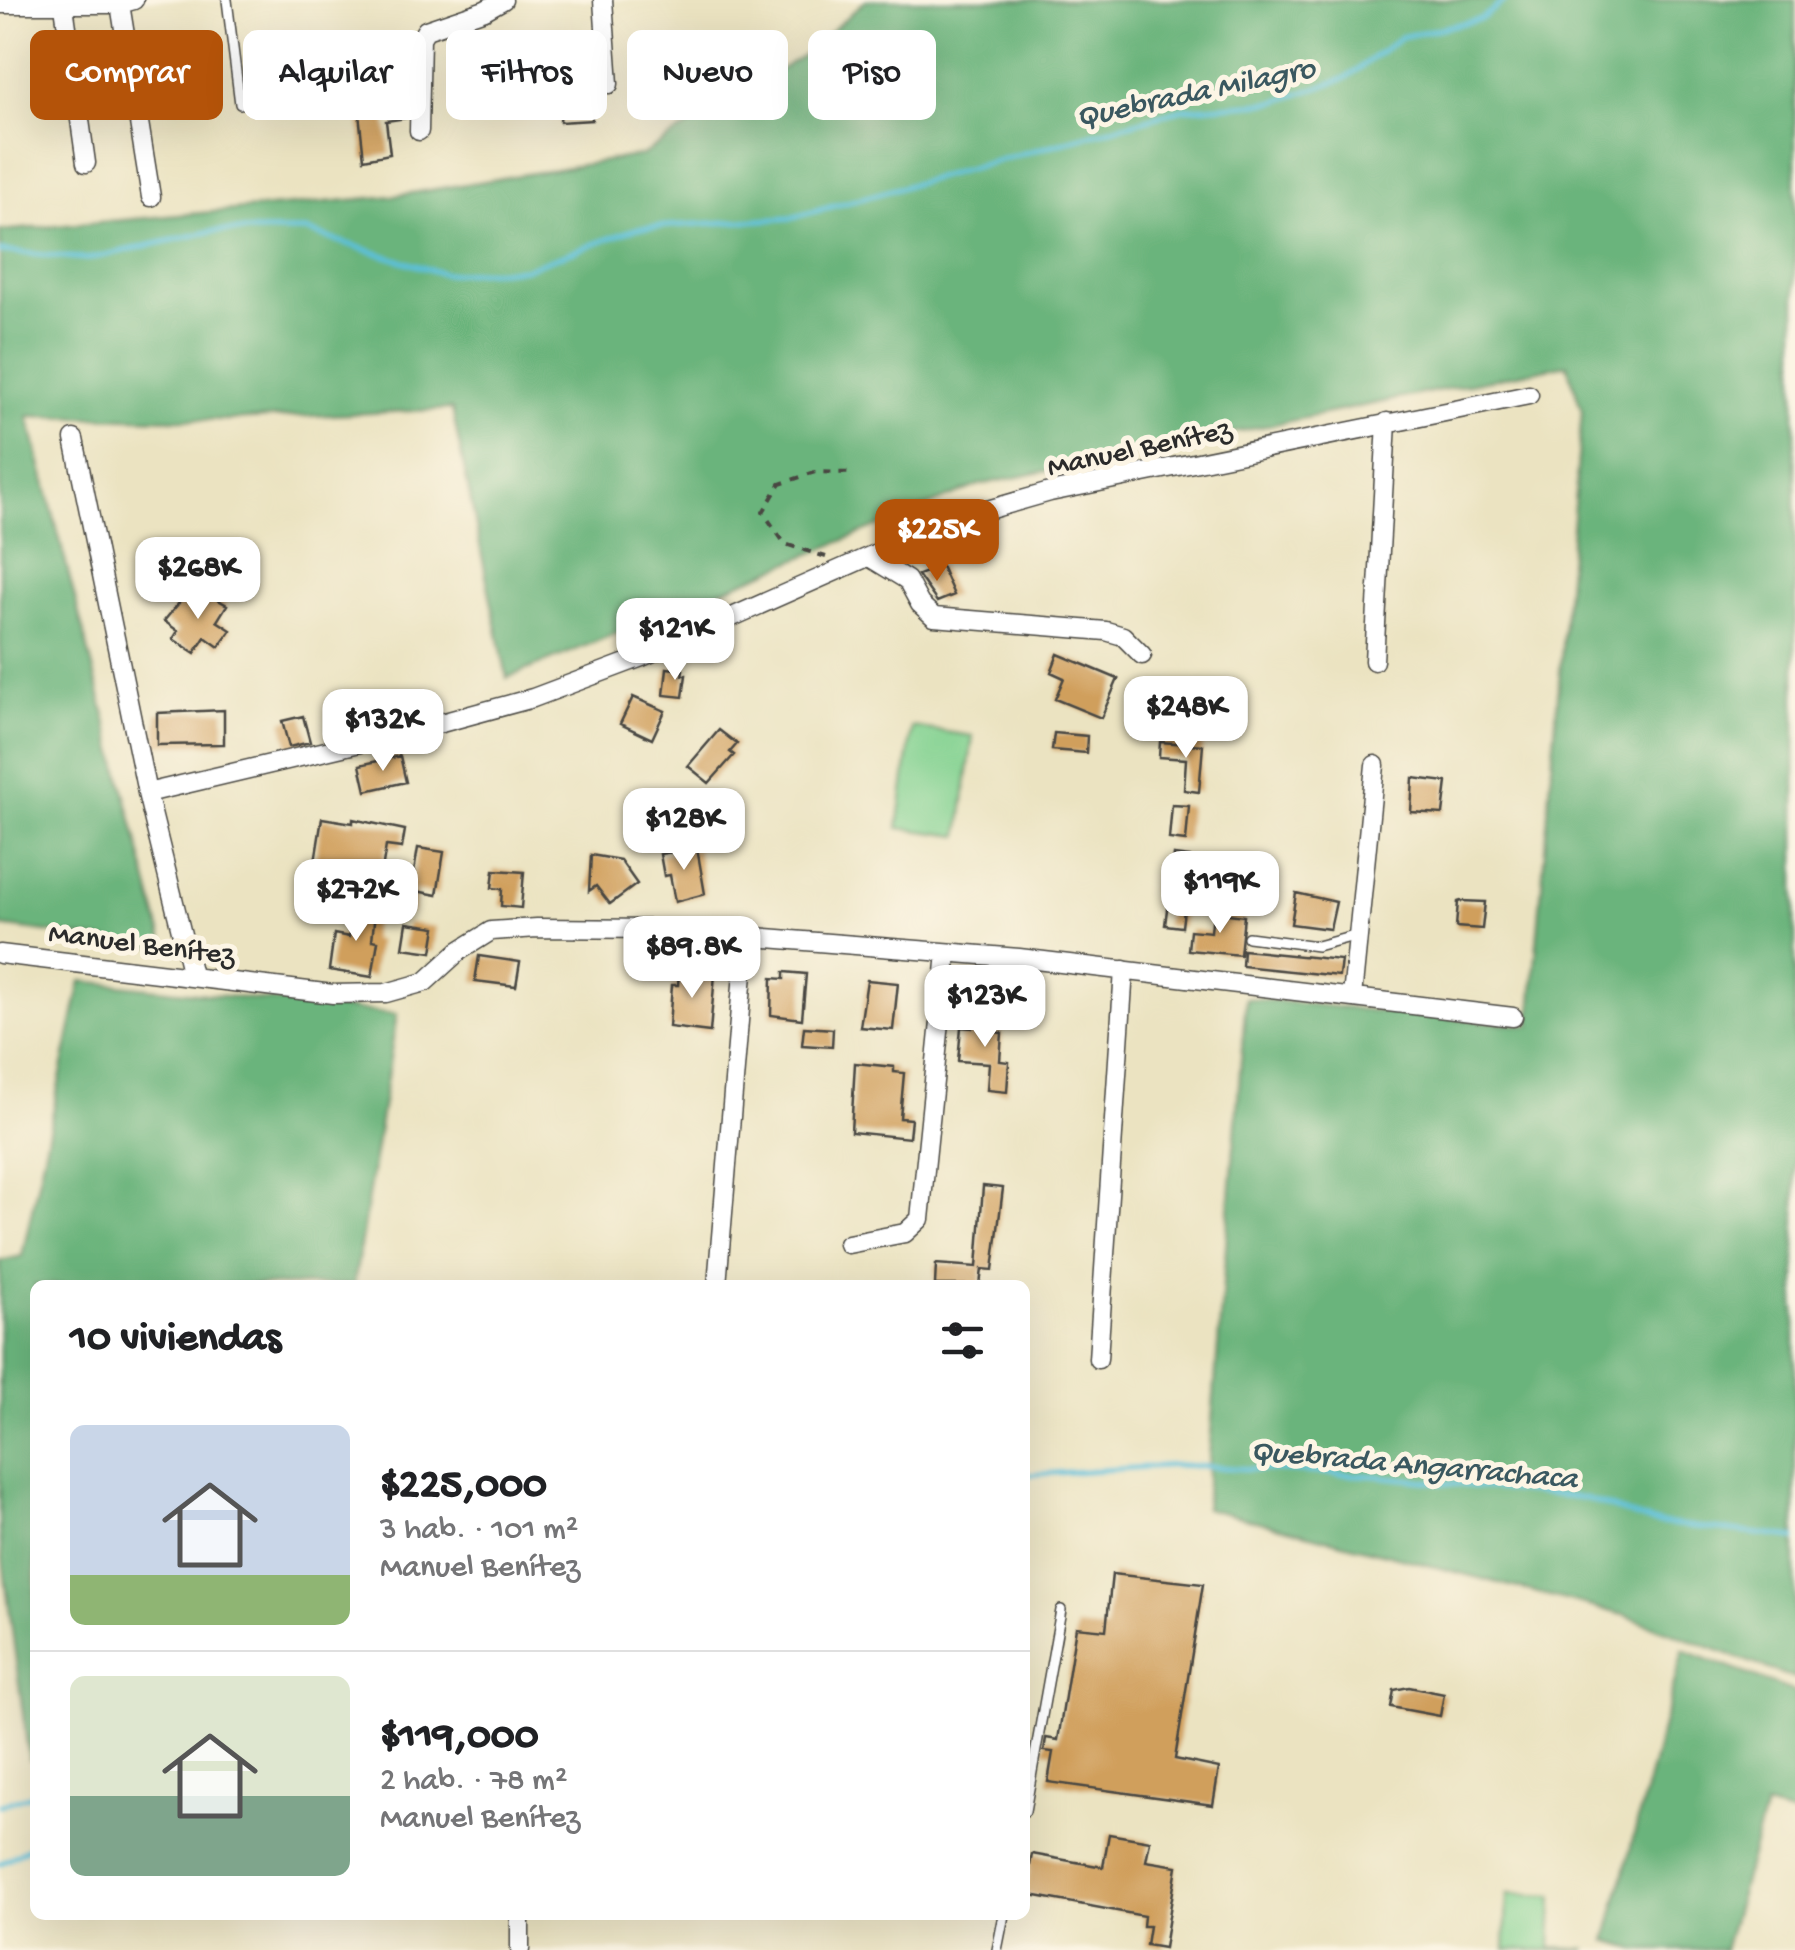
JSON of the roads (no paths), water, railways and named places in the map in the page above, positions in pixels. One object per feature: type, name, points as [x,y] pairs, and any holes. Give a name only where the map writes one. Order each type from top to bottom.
[{"type":"street","points":[[419,131],[421,38],[426,30],[503,0]]},
{"type":"street","points":[[603,0],[609,84]]},
{"type":"street","points":[[0,4],[64,6],[127,2],[150,197]]},
{"type":"street","points":[[64,6],[86,164]]},
{"type":"street","name":"Manuel Benítez","points":[[146,793],[533,698],[642,657],[949,521],[1050,492],[1528,396]]},
{"type":"street","points":[[1374,660],[1386,422]]},
{"type":"street","points":[[74,439],[146,793],[192,975]]},
{"type":"street","points":[[871,558],[907,580],[920,604],[934,617],[1106,630],[1123,636],[1142,654]]},
{"type":"street","points":[[1352,997],[1375,765]]},
{"type":"street","name":"Manuel Benítez","points":[[0,954],[333,994],[386,993],[425,982],[460,951],[491,931],[654,929],[1124,970],[1513,1017]]},
{"type":"street","points":[[717,1280],[746,937]]},
{"type":"street","points":[[848,1244],[904,1233],[920,1218],[946,952]]},
{"type":"street","points":[[1098,1359],[1124,970]]},
{"type":"street","points":[[520,1920],[520,1950]]},
{"type":"lane","points":[[226,0],[240,104]]},
{"type":"lane","points":[[1248,937],[1317,946],[1359,934]]},
{"type":"lane","points":[[1030,1784],[1061,1610]]},
{"type":"lane","points":[[997,1950],[1003,1920]]},
{"type":"waterway","name":"Quebrada Milagro","points":[[0,251],[88,259],[213,231],[306,231],[444,274],[524,269],[638,228],[791,218],[1183,109],[1276,102],[1346,78],[1401,37],[1481,19],[1506,0]]},
{"type":"waterway","name":"Quebrada Angarrachaca","points":[[1030,1475],[1179,1465],[1376,1476],[1585,1498],[1651,1522],[1795,1538]]},
{"type":"waterway","name":"Quebrada Angarrachaca","points":[[0,1805],[30,1796]]},
{"type":"waterway","points":[[0,1864],[30,1847]]}]
